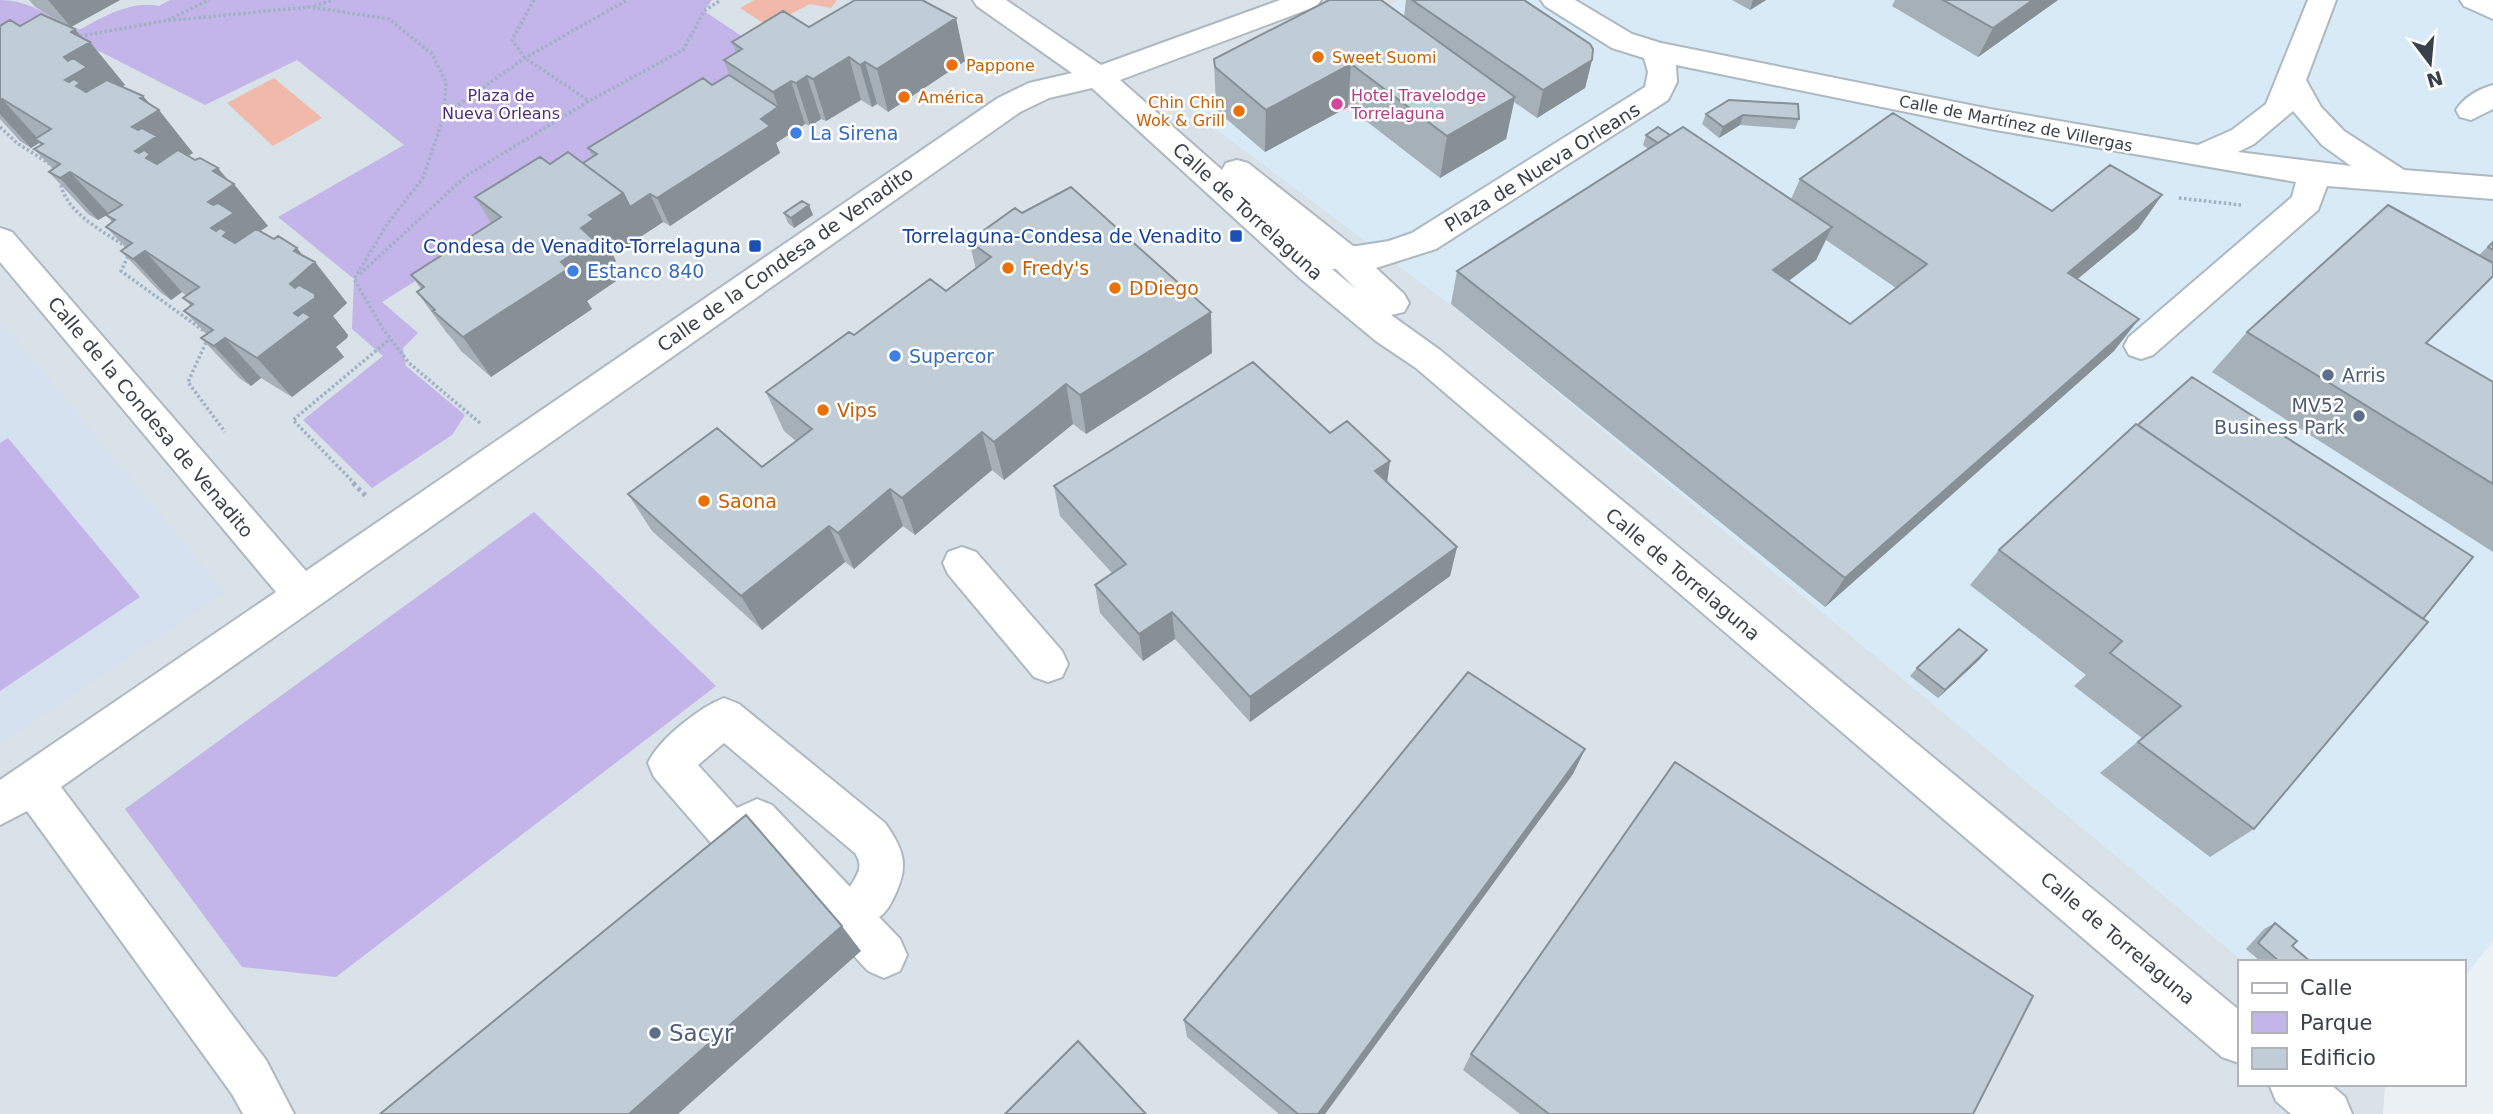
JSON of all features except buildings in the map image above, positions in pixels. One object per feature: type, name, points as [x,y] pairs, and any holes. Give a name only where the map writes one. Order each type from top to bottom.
[{"type":"street","name":"Calle de Torrelaguna","points":[[987,0],[1131,105],[1364,313],[1428,359],[2238,1039]]},
{"type":"street","name":"Calle de la Condesa de Venadito","points":[[16,794],[1009,105],[1040,90],[1095,78],[1307,0]]},
{"type":"street","name":"Calle de Martínez de Villergas","points":[[1555,0],[1622,41],[1656,52],[1990,119],[2315,174],[2493,188]]},
{"type":"street","points":[[2201,156],[2243,137],[2279,109],[2292,82],[2322,0]]},
{"type":"street","points":[[2474,0],[2493,10]]},
{"type":"street","name":"Plaza de Nueva Orleans","points":[[1253,216],[1272,222],[1321,256],[1345,258],[1391,254],[1424,241],[1657,93],[1664,75],[1656,52]]},
{"type":"street","points":[[2292,82],[2301,103],[2334,141],[2402,182]]},
{"type":"street","name":"Calle de Torrelaguna","points":[[1131,105],[1178,126],[1275,200],[1345,258],[1392,303]]},
{"type":"street","points":[[1987,150],[1990,119]]},
{"type":"street","points":[[2141,346],[2307,202],[2315,174]]},
{"type":"street","name":"Calle de la Condesa de Venadito","points":[[0,240],[303,595]]},
{"type":"street","name":"Plaza de Nueva Orleans","points":[[1392,303],[1404,265],[1424,241]]},
{"type":"street","points":[[1392,303],[1393,312],[1401,328],[1428,359]]},
{"type":"street","points":[[962,563],[1048,664]]},
{"type":"street","points":[[867,900],[884,874],[882,855],[870,838],[724,717],[668,763],[733,836],[757,819],[884,955]]},
{"type":"street","points":[[16,794],[260,1096]]},
{"type":"street","points":[[2294,1086],[2328,1114]]},
{"type":"path","points":[[164,22],[209,0]]},
{"type":"path","points":[[64,39],[164,22],[310,7],[333,0]]},
{"type":"path","points":[[534,0],[512,40],[525,58],[589,101]]},
{"type":"path","points":[[444,115],[525,58],[627,0]]},
{"type":"path","points":[[354,279],[466,176],[589,101],[683,50],[704,11],[721,0]]},
{"type":"path","points":[[310,7],[389,19],[432,54],[446,82],[444,115],[423,178],[388,223],[354,279]]},
{"type":"path","points":[[0,127],[17,143],[51,164]]},
{"type":"path","points":[[62,171],[59,185],[78,212],[130,250],[121,271],[209,335],[188,382],[231,441]]},
{"type":"path","points":[[2179,198],[2250,206]]},
{"type":"path","points":[[354,279],[390,339],[408,363],[483,426]]},
{"type":"path","points":[[370,501],[293,420],[390,339]]},
{"type":"shaded area","points":[[0,0],[1401,0],[1352,21],[1190,109],[1451,304],[2242,960],[2238,960],[2238,1086],[2385,1086],[2383,1114],[0,1114]]},
{"type":"shaded area","points":[[754,0],[837,0],[831,8],[810,4],[768,26],[740,8]]},
{"type":"shaded area","points":[[1401,0],[2493,0],[2493,941],[2465,976],[2465,960],[2242,960],[1465,316],[1189,109],[1352,21]]},
{"type":"shaded area","points":[[274,78],[322,118],[273,146],[227,103]]},
{"type":"shaded area","points":[[0,319],[225,592],[0,744]]},
{"type":"green space","name":"Plaza de Nueva Orleans","points":[[0,0],[29,6],[74,29],[81,29],[119,10],[139,5],[159,6],[170,0],[712,0],[704,11],[773,57],[382,302],[418,333],[403,348],[406,366],[465,415],[452,435],[372,488],[303,420],[383,356],[352,329],[354,279],[278,217],[404,145],[297,60],[205,105],[93,48],[0,74]]},
{"type":"green space","points":[[8,438],[140,597],[0,691],[0,443]]},
{"type":"green space","points":[[534,512],[716,686],[336,977],[242,967],[125,809]]},
{"type":"place","name":"Sweet Suomi","points":[[1318,57]]},
{"type":"place","name":"Pappone","points":[[952,65]]},
{"type":"place","name":"América","points":[[904,97]]},
{"type":"place","name":"Hotel Travelodge Torrelaguna","points":[[1337,104]]},
{"type":"place","name":"Chin Chin Wok & Grill","points":[[1239,111]]},
{"type":"place","name":"La Sirena","points":[[796,133]]},
{"type":"place","name":"Torrelaguna-Condesa de Venadito","points":[[1236,236]]},
{"type":"place","name":"Condesa de Venadito-Torrelaguna","points":[[755,246]]},
{"type":"place","name":"Fredy's","points":[[1008,268]]},
{"type":"place","name":"Estanco 840","points":[[573,271]]},
{"type":"place","name":"DDiego","points":[[1115,288]]},
{"type":"place","name":"Supercor","points":[[895,356]]},
{"type":"place","name":"Arris","points":[[2328,375]]},
{"type":"place","name":"Vips","points":[[823,410]]},
{"type":"place","name":"MV52 Business Park","points":[[2359,416]]},
{"type":"place","name":"Saona","points":[[704,501]]},
{"type":"place","name":"Sacyr","points":[[655,1033]]}]
